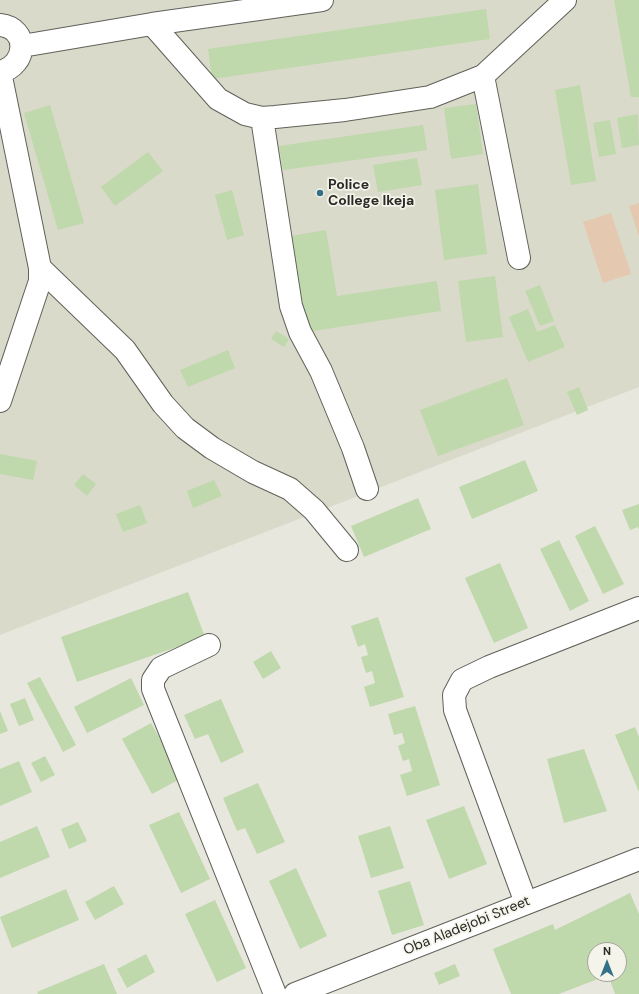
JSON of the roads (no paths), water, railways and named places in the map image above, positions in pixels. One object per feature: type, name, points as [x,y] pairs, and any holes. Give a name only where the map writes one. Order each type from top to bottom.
[{"type":"street","points":[[22,46],[152,24],[322,0]]},
{"type":"street","points":[[152,24],[218,99],[245,114],[262,118],[345,110],[430,97],[483,76],[565,0]]},
{"type":"street","points":[[0,25],[10,28],[16,33],[22,46],[21,54],[14,66],[0,72],[40,268],[40,280],[37,293],[0,401]]},
{"type":"street","points":[[483,76],[519,258]]},
{"type":"street","points":[[262,118],[291,306],[300,332],[321,371],[353,448],[367,489]]},
{"type":"street","points":[[40,268],[125,350],[164,404],[185,428],[212,448],[254,472],[290,489],[314,510],[347,550]]},
{"type":"street","points":[[526,903],[455,710],[454,695],[462,680],[489,667],[639,608]]},
{"type":"street","points":[[209,645],[161,668],[154,680],[154,689],[275,994]]},
{"type":"street","name":"Oba Aladejobi Street","points":[[295,994],[639,859]]},
{"type":"place","name":"Police College Ikeja","points":[[320,193]]}]
